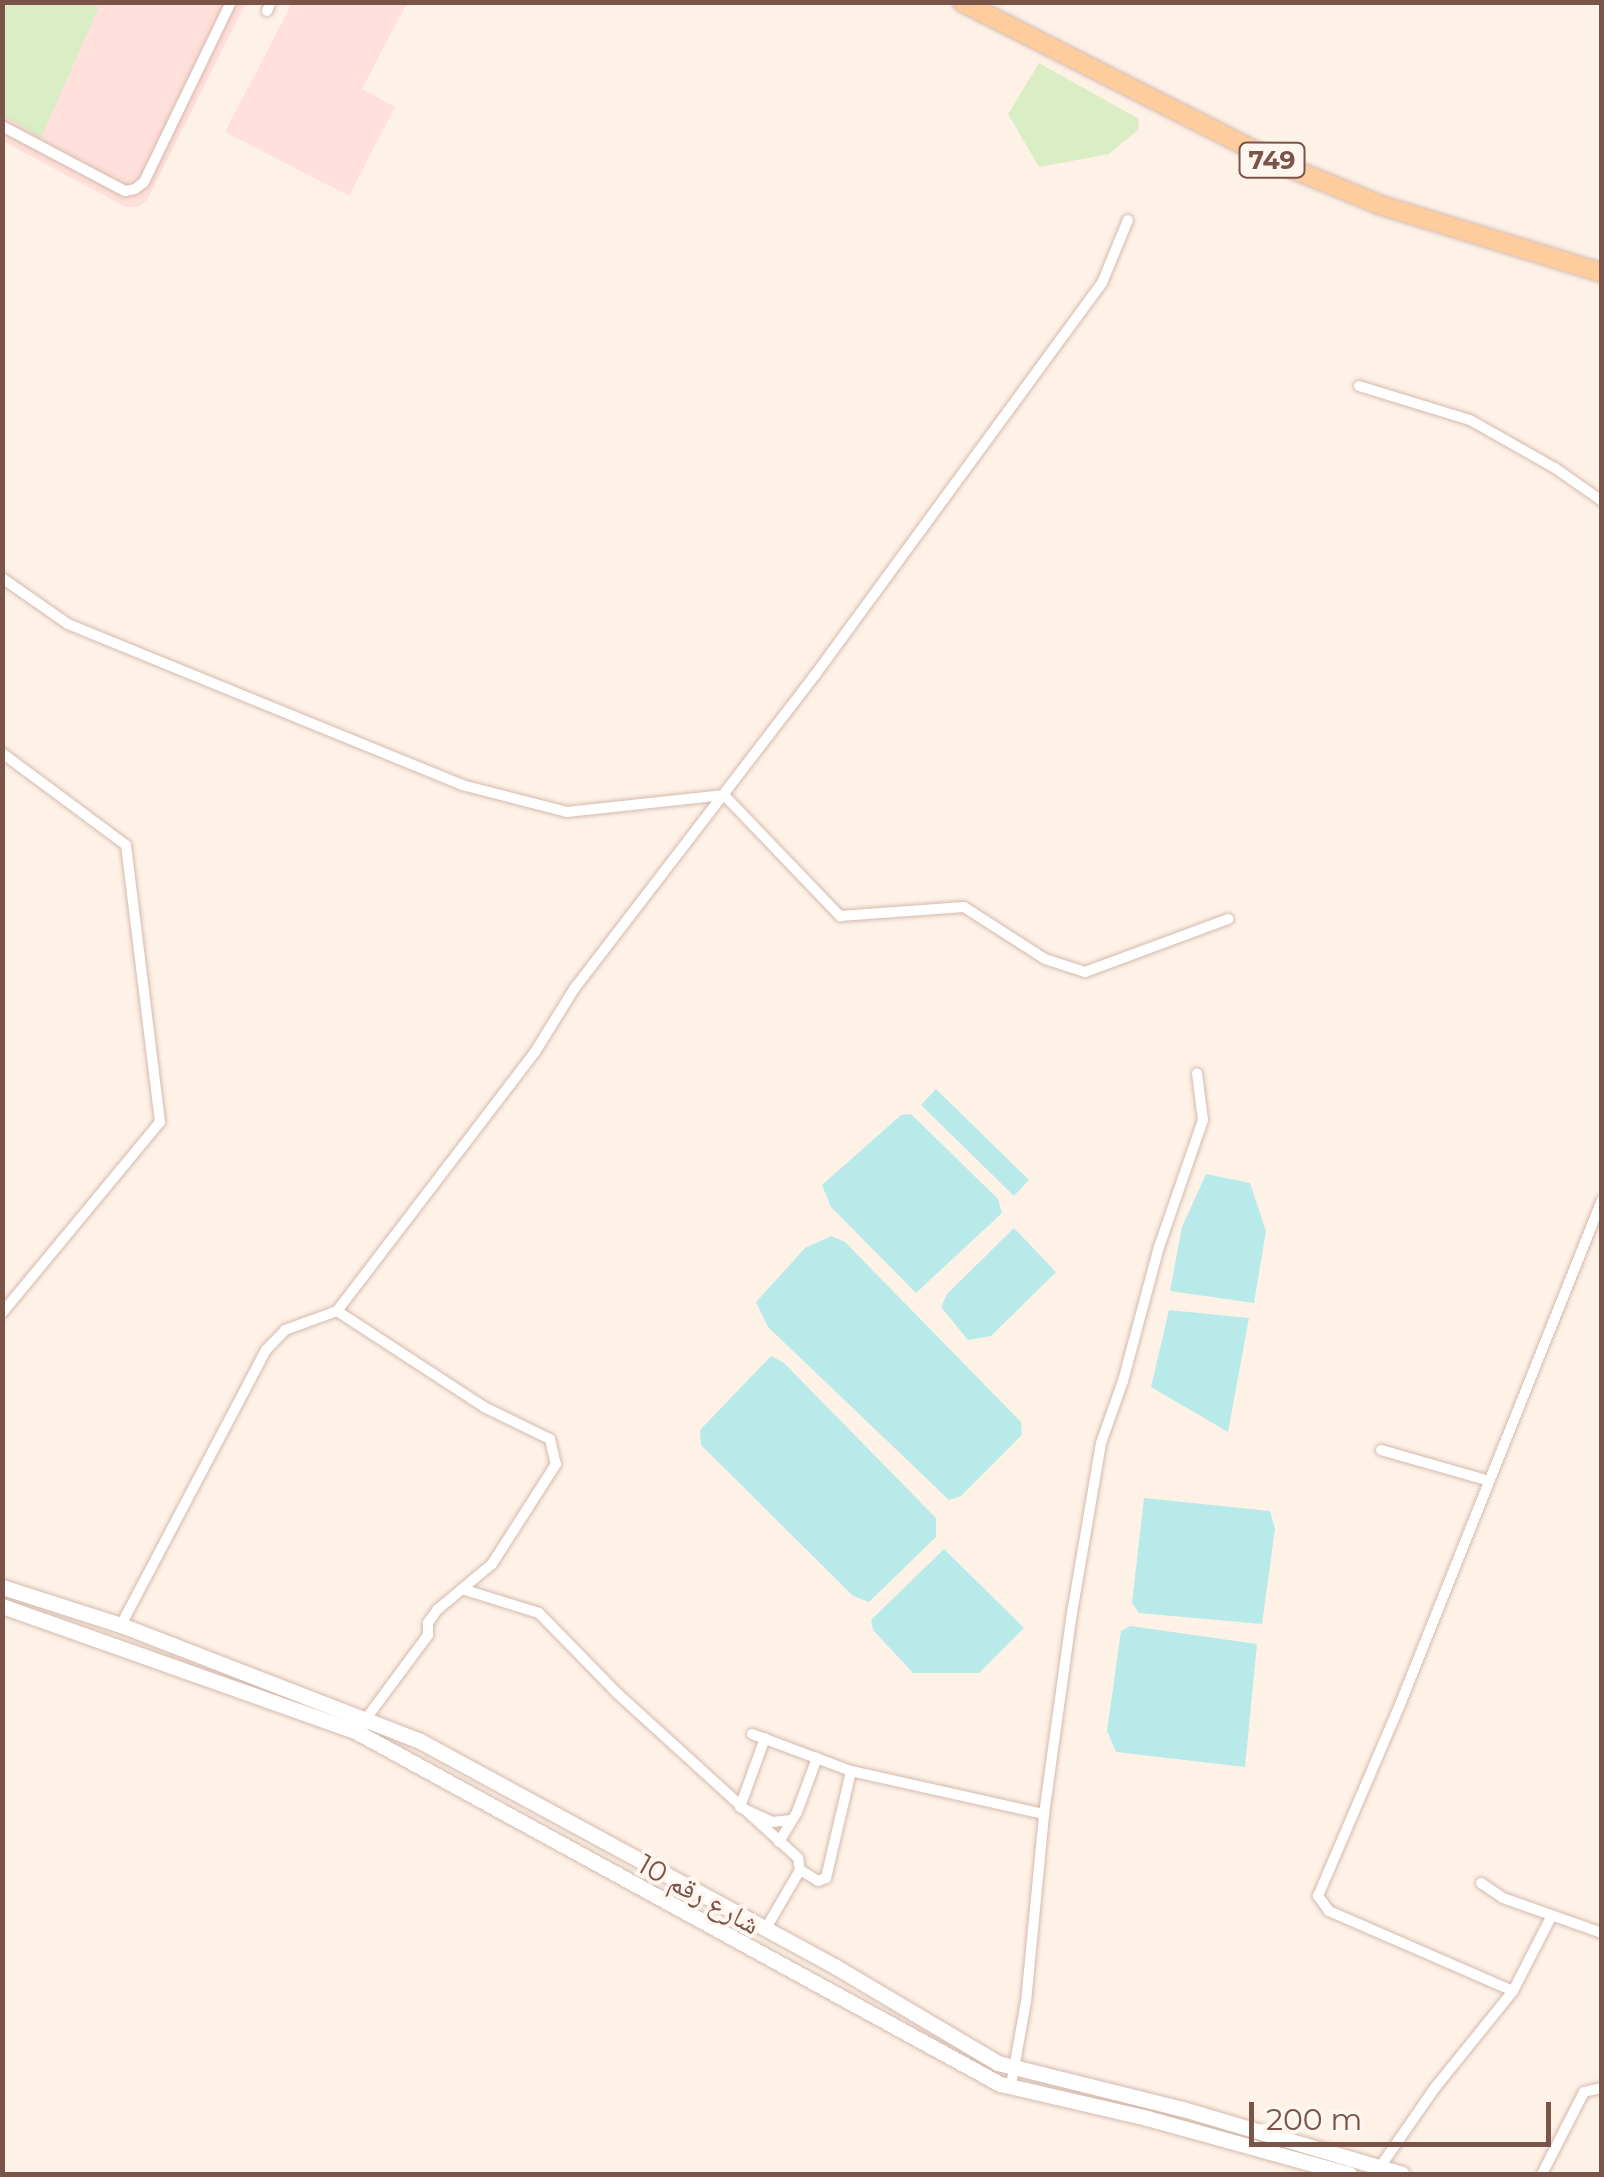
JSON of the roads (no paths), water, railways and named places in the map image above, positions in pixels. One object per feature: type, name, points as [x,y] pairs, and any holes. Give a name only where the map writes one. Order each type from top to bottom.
[{"type":"main road","name":"749","points":[[962,2],[1283,166],[1380,204],[1602,273]]},
{"type":"main road","name":"شارع رقم 10","points":[[2,1586],[121,1625],[420,1740],[765,1930],[1013,2078],[1349,2174]]},
{"type":"main road","name":"شارع رقم 10","points":[[2,1606],[356,1732],[974,2071],[1183,2110],[1402,2174]]},
{"type":"street","points":[[2,126],[125,191],[135,190],[144,182],[231,2]]},
{"type":"street","points":[[121,1625],[266,1350],[285,1330],[336,1311],[1102,283],[1128,220]]},
{"type":"street","points":[[1359,386],[1470,420],[1555,468],[1602,501]]},
{"type":"street","points":[[2,578],[68,624],[462,786],[567,812],[724,794]]},
{"type":"street","points":[[2,752],[126,845],[160,1122],[2,1313]]},
{"type":"street","points":[[724,794],[840,916],[964,907],[1045,959],[1085,972],[1228,920]]},
{"type":"street","points":[[1013,2078],[1026,2002],[1044,1814],[1101,1443],[1123,1382],[1128,1348],[1159,1247],[1203,1120],[1197,1073]]},
{"type":"street","points":[[1513,1991],[1329,1911],[1318,1896],[1399,1706],[1486,1480],[1602,1200]]},
{"type":"street","points":[[336,1311],[484,1407],[550,1439],[556,1464],[492,1564],[437,1610],[428,1623],[428,1635],[356,1732]]},
{"type":"street","points":[[1380,1450],[1486,1480]]},
{"type":"street","points":[[465,1590],[538,1612],[618,1694],[800,1861],[800,1870],[765,1930]]},
{"type":"street","points":[[752,1734],[850,1771],[1044,1814]]},
{"type":"street","points":[[740,1806],[764,1738]]},
{"type":"street","points":[[779,1842],[792,1820],[816,1758]]},
{"type":"street","points":[[800,1870],[818,1881],[826,1878],[850,1771]]},
{"type":"street","points":[[740,1806],[772,1822],[792,1820]]},
{"type":"street","points":[[1481,1883],[1492,1893],[1550,1917],[1602,1932]]},
{"type":"street","points":[[1380,2167],[1434,2089],[1513,1991],[1550,1917]]},
{"type":"street","points":[[1542,2174],[1584,2092],[1602,2088]]},
{"type":"water","points":[[936,1089],[1029,1180],[1014,1196],[921,1105]]},
{"type":"water","points":[[911,1114],[998,1199],[1002,1213],[916,1293],[831,1207],[822,1185],[901,1115]]},
{"type":"water","points":[[1206,1174],[1250,1183],[1266,1231],[1254,1303],[1170,1291],[1182,1227]]},
{"type":"water","points":[[1014,1228],[1056,1272],[991,1336],[968,1340],[941,1307],[947,1294]]},
{"type":"water","points":[[831,1236],[845,1242],[1021,1422],[1022,1435],[961,1496],[949,1500],[768,1327],[756,1302],[805,1248]]},
{"type":"water","points":[[1169,1310],[1249,1318],[1228,1432],[1151,1387]]},
{"type":"water","points":[[771,1356],[784,1363],[936,1518],[936,1537],[869,1602],[853,1596],[701,1445],[700,1430]]},
{"type":"water","points":[[1144,1498],[1270,1511],[1275,1529],[1262,1624],[1139,1613],[1132,1603]]},
{"type":"water","points":[[944,1549],[1024,1628],[979,1673],[913,1673],[873,1630],[871,1620]]},
{"type":"water","points":[[1130,1626],[1257,1644],[1245,1767],[1116,1752],[1107,1731],[1121,1631]]}]
